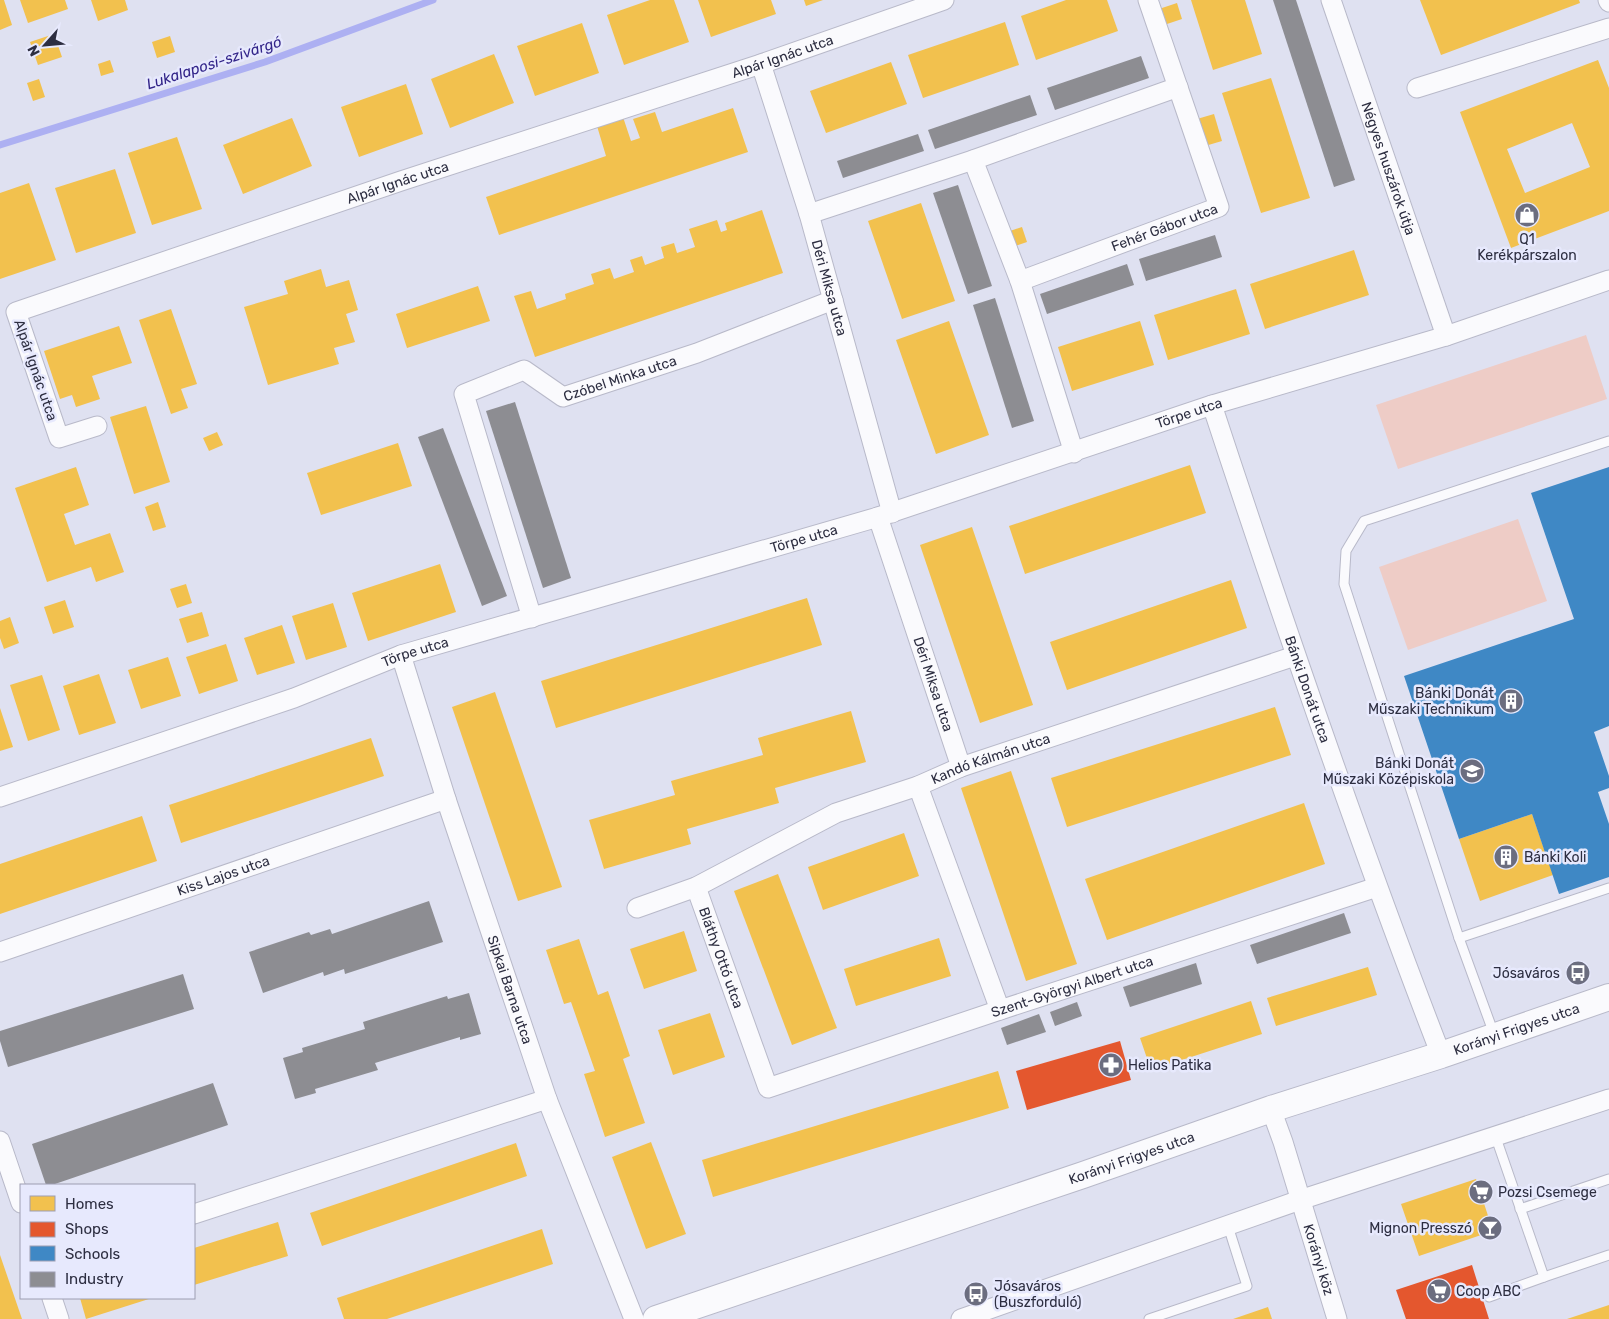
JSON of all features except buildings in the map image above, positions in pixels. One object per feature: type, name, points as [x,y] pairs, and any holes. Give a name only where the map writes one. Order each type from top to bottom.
[{"type":"street","name":"Alpár Ignác utca","points":[[97,426],[59,438],[16,312],[401,181],[760,64],[944,0]]},
{"type":"street","name":"Fehér Gábor utca","points":[[1020,281],[1219,207],[1148,0]]},
{"type":"street","name":"Négyes huszárok útja","points":[[1331,0],[1446,336]]},
{"type":"street","points":[[1417,88],[1609,28]]},
{"type":"street","name":"Déri Miksa utca","points":[[760,64],[809,214],[833,300],[885,515],[961,767]]},
{"type":"street","points":[[809,214],[973,160],[1178,87]]},
{"type":"street","points":[[973,160],[1020,281],[1074,453]]},
{"type":"street","name":"Törpe utca","points":[[0,797],[294,698],[402,655],[885,515],[1212,405],[1446,336],[1609,280]]},
{"type":"street","name":"Czóbel Minka utca","points":[[532,618],[464,394],[524,370],[563,397],[697,353],[833,300]]},
{"type":"street","name":"Bánki Donát utca","points":[[1212,405],[1295,656],[1377,887],[1441,1055]]},
{"type":"street","name":"Sipkai Barna utca","points":[[402,655],[446,799],[547,1099],[634,1319]]},
{"type":"street","name":"Kandó Kálmán utca","points":[[696,887],[836,813],[918,786],[961,767],[1295,656]]},
{"type":"street","points":[[918,786],[1000,1010]]},
{"type":"street","name":"Kiss Lajos utca","points":[[0,952],[446,799]]},
{"type":"street","points":[[637,908],[696,887]]},
{"type":"street","name":"Bláthy Ottó utca","points":[[696,887],[768,1088]]},
{"type":"street","name":"Szent-Györgyi Albert utca","points":[[768,1088],[1377,887]]},
{"type":"street","name":"Korányi Frigyes utca","points":[[656,1319],[1083,1175],[1271,1109],[1441,1055],[1609,997]]},
{"type":"street","points":[[195,1214],[547,1099]]},
{"type":"street","points":[[961,1319],[1300,1200],[1494,1135],[1609,1099]]},
{"type":"street","name":"Korányi köz","points":[[1271,1109],[1283,1142],[1337,1319]]},
{"type":"street","points":[[0,1141],[20,1200]]},
{"type":"street","points":[[52,1299],[59,1319]]},
{"type":"lane","points":[[1494,1037],[1459,938],[1344,584],[1346,551],[1364,521],[1609,441]]},
{"type":"lane","points":[[1459,938],[1609,888]]},
{"type":"lane","points":[[1494,1135],[1544,1277]]},
{"type":"lane","points":[[1520,1209],[1609,1178]]},
{"type":"lane","points":[[1149,1319],[1247,1286],[1228,1226]]},
{"type":"lane","points":[[1489,1297],[1609,1255]]},
{"type":"shaded area","points":[[1586,335],[1607,399],[1398,469],[1376,405]]},
{"type":"shaded area","points":[[1518,519],[1547,601],[1408,650],[1379,567]]},
{"type":"waterway","name":"Lukalaposi-szivárgó","points":[[0,145],[265,62],[433,0]]},
{"type":"place","name":"Q1 Kerékpárszalon","points":[[1527,215]]},
{"type":"place","name":"Bánki Donát Műszaki Technikum","points":[[1511,701]]},
{"type":"place","name":"Bánki Donát Műszaki Középiskola","points":[[1472,771]]},
{"type":"place","name":"Bánki Koli","points":[[1506,857]]},
{"type":"place","name":"Jósaváros","points":[[1578,973]]},
{"type":"place","name":"Helios Patika","points":[[1111,1065]]},
{"type":"place","name":"Pozsi Csemege","points":[[1481,1192]]},
{"type":"place","name":"Mignon Presszó","points":[[1490,1228]]},
{"type":"place","name":"Coop ABC","points":[[1439,1291]]},
{"type":"place","name":"Jósaváros (Buszforduló)","points":[[976,1294]]}]
